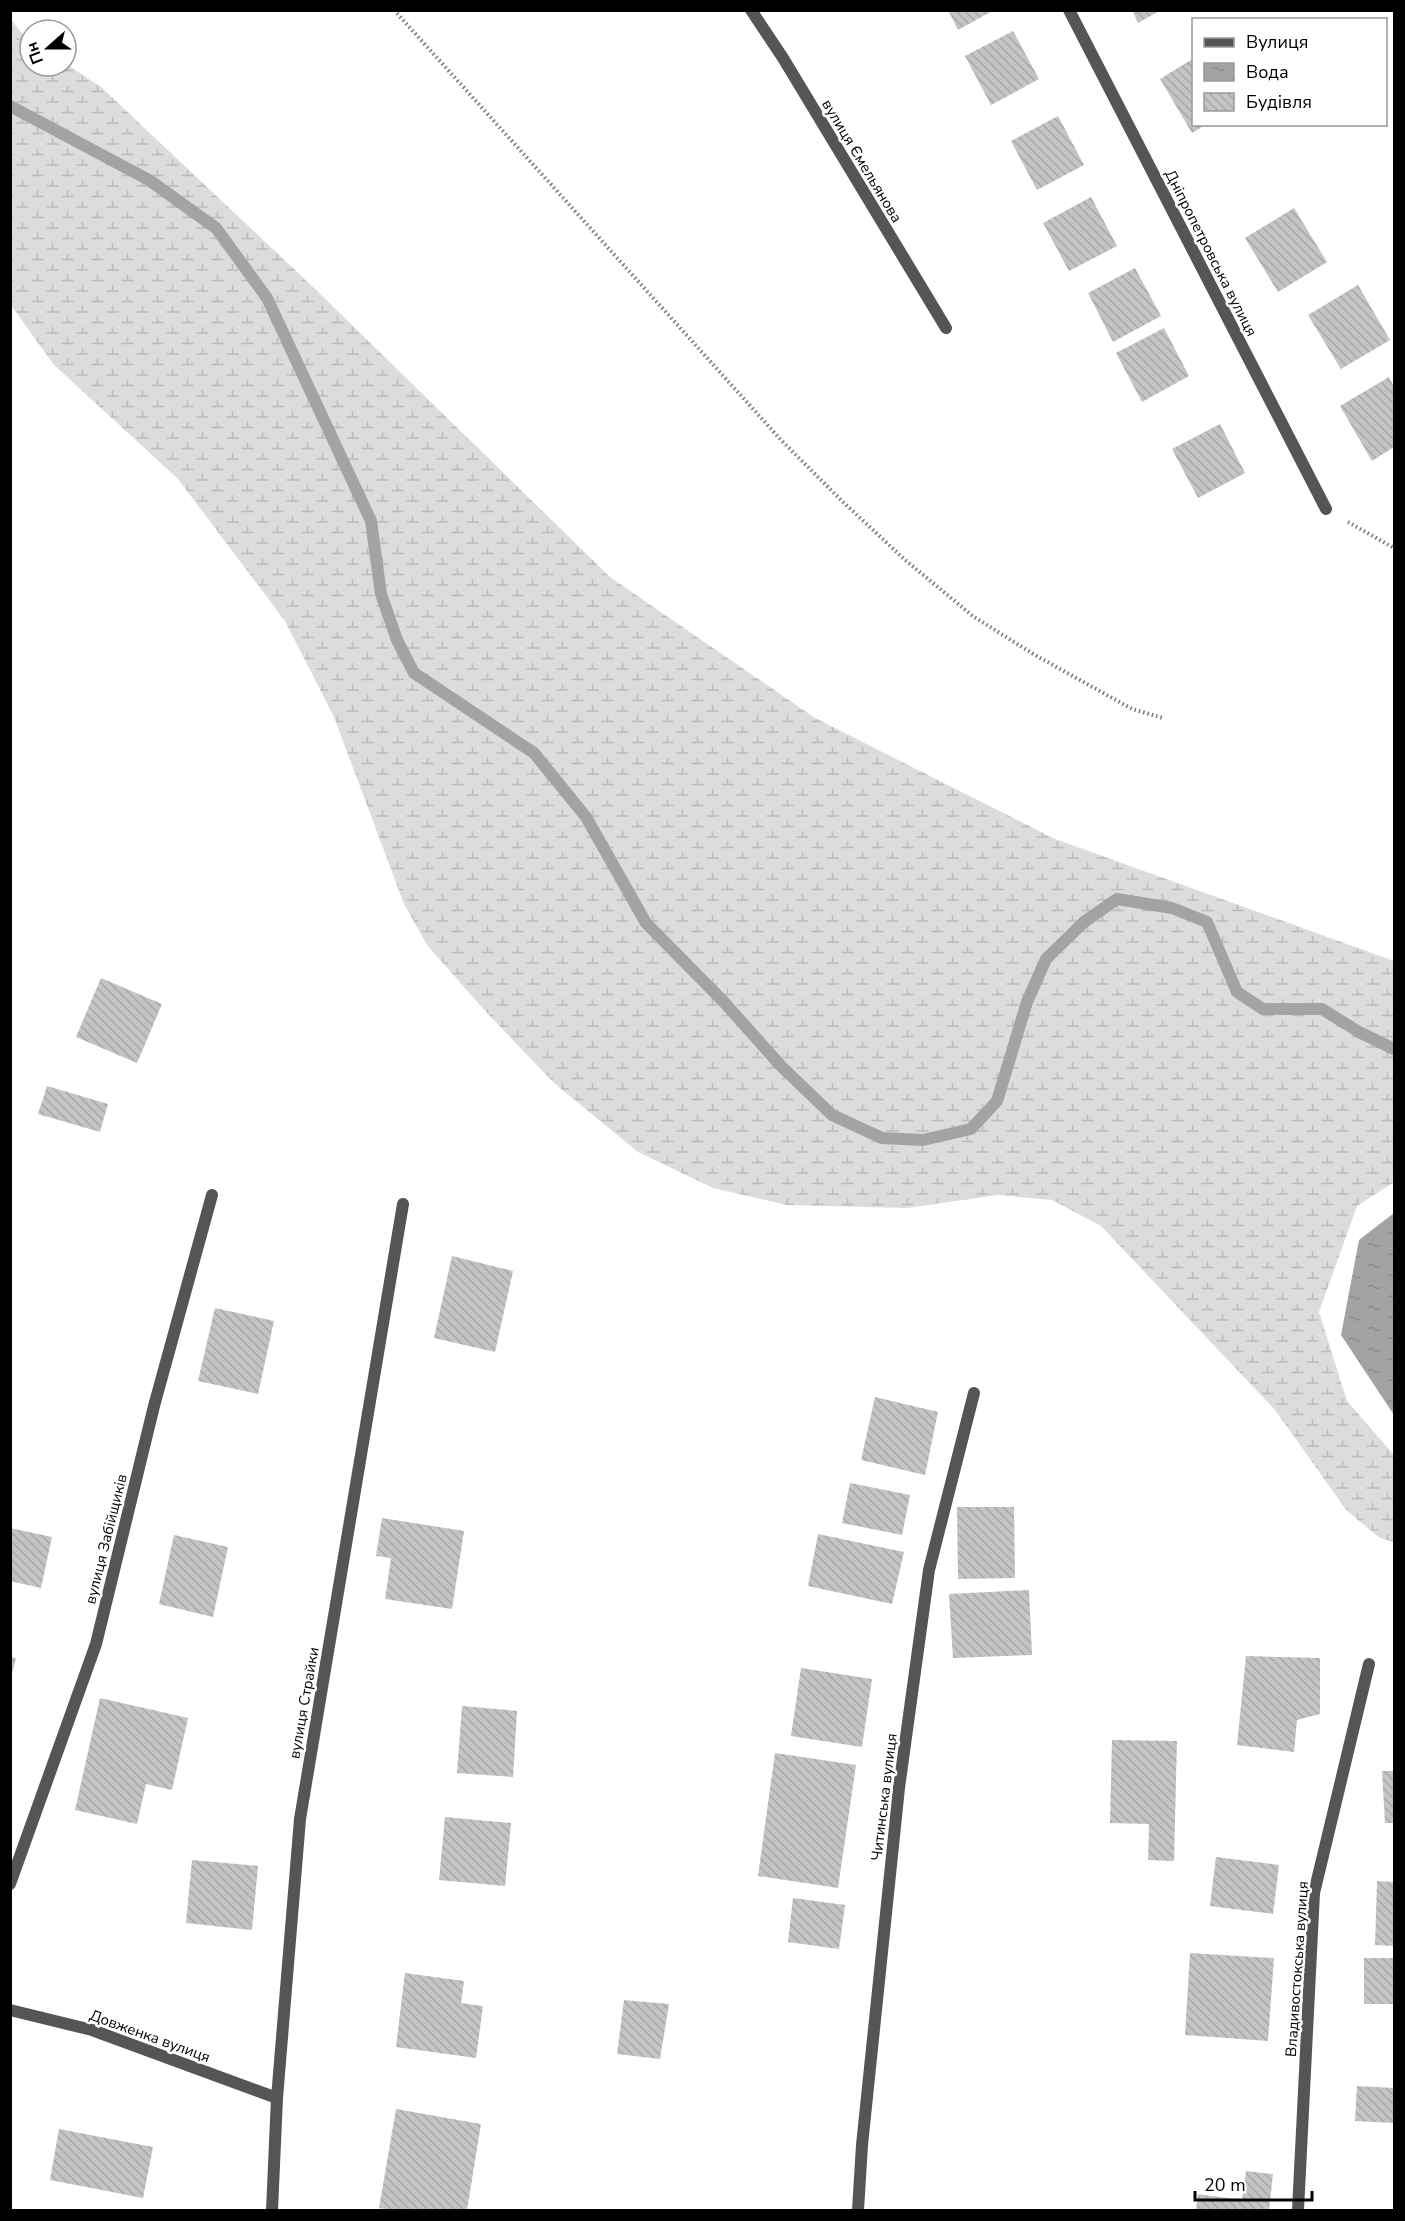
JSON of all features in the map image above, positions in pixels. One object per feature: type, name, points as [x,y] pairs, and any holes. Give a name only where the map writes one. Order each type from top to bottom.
[{"type":"street","name":"вулиця Ємельянова","points":[[751,10],[783,58],[946,328]]},
{"type":"street","name":"Дніпропетровська вулиця","points":[[1069,10],[1326,509]]},
{"type":"street","name":"вулиця Забійщиків","points":[[10,1884],[96,1644],[154,1406],[212,1195]]},
{"type":"street","name":"вулиця Страйки","points":[[272,2211],[278,2098],[300,1819],[403,1204]]},
{"type":"street","name":"Читинська вулиця","points":[[858,2211],[862,2145],[899,1788],[927,1581],[974,1393]]},
{"type":"street","name":"Владивостокська вулиця","points":[[1298,2211],[1314,1893],[1369,1664]]},
{"type":"street","name":"Довженка вулиця","points":[[10,2010],[93,2030],[278,2098]]},
{"type":"path","points":[[394,10],[781,440],[904,559],[974,617],[1035,655],[1132,709],[1163,718]]},
{"type":"path","points":[[1326,509],[1395,548]]},
{"type":"green space","points":[[10,18],[18,28],[18,78],[78,78],[78,72],[101,87],[313,287],[610,577],[815,718],[1055,839],[1394,961],[1394,1182],[1357,1206],[1319,1312],[1347,1401],[1394,1455],[1394,1542],[1380,1538],[1347,1511],[1275,1410],[1101,1226],[1052,1200],[998,1195],[907,1208],[787,1205],[713,1188],[638,1152],[554,1083],[487,1013],[427,945],[404,904],[334,717],[285,621],[178,479],[53,364],[11,305]]},
{"type":"water","points":[[1394,1213],[1394,1415],[1341,1335],[1359,1240]]},
{"type":"building","points":[[948,10],[994,10],[958,30]]},
{"type":"building","points":[[1132,10],[1161,10],[1138,23]]},
{"type":"building","points":[[1013,31],[1039,79],[991,105],[965,56]]},
{"type":"building","points":[[1192,59],[1192,126],[1204,126],[1192,133],[1160,79]]},
{"type":"building","points":[[1058,116],[1084,165],[1037,190],[1011,141]]},
{"type":"building","points":[[1091,197],[1117,246],[1069,271],[1043,223]]},
{"type":"building","points":[[1294,208],[1327,262],[1278,292],[1245,238]]},
{"type":"building","points":[[1135,268],[1161,316],[1113,342],[1088,293]]},
{"type":"building","points":[[1358,285],[1390,340],[1341,369],[1308,315]]},
{"type":"building","points":[[1164,328],[1189,376],[1142,402],[1116,353]]},
{"type":"building","points":[[1389,377],[1394,387],[1394,447],[1372,461],[1340,406]]},
{"type":"building","points":[[1220,424],[1245,473],[1198,498],[1172,449]]},
{"type":"building","points":[[101,978],[162,1004],[137,1063],[76,1037]]},
{"type":"building","points":[[47,1086],[108,1104],[100,1132],[38,1114]]},
{"type":"building","points":[[452,1256],[513,1271],[495,1352],[434,1338]]},
{"type":"building","points":[[215,1308],[274,1321],[258,1394],[198,1381]]},
{"type":"building","points":[[875,1397],[938,1412],[925,1475],[861,1460]]},
{"type":"building","points":[[850,1483],[910,1495],[902,1535],[842,1523]]},
{"type":"building","points":[[957,1507],[1014,1507],[1015,1578],[958,1579]]},
{"type":"building","points":[[382,1518],[464,1531],[452,1609],[385,1599],[391,1558],[376,1556]]},
{"type":"building","points":[[10,1528],[52,1537],[41,1588],[10,1581]]},
{"type":"building","points":[[818,1534],[904,1552],[892,1604],[808,1586]]},
{"type":"building","points":[[174,1535],[228,1547],[213,1617],[159,1604]]},
{"type":"building","points":[[1029,1590],[1032,1655],[953,1658],[949,1594]]},
{"type":"building","points":[[1246,1656],[1320,1658],[1320,1714],[1297,1720],[1294,1752],[1237,1745]]},
{"type":"building","points":[[10,1657],[16,1658],[11,1677],[10,1677]]},
{"type":"building","points":[[801,1668],[872,1679],[862,1747],[791,1736]]},
{"type":"building","points":[[100,1698],[188,1718],[172,1790],[146,1784],[137,1824],[75,1810]]},
{"type":"building","points":[[462,1706],[517,1711],[513,1777],[457,1773]]},
{"type":"building","points":[[1112,1740],[1177,1741],[1174,1861],[1148,1860],[1149,1824],[1110,1823]]},
{"type":"building","points":[[775,1753],[856,1765],[838,1888],[758,1876]]},
{"type":"building","points":[[1382,1771],[1394,1771],[1394,1823],[1385,1823]]},
{"type":"building","points":[[445,1817],[511,1823],[505,1886],[439,1880]]},
{"type":"building","points":[[1216,1857],[1279,1865],[1273,1914],[1210,1906]]},
{"type":"building","points":[[192,1860],[258,1866],[252,1930],[186,1923]]},
{"type":"building","points":[[1377,1881],[1394,1882],[1394,1946],[1375,1945]]},
{"type":"building","points":[[793,1898],[845,1905],[839,1949],[788,1942]]},
{"type":"building","points":[[1190,1953],[1274,1958],[1268,2041],[1185,2035]]},
{"type":"building","points":[[1364,1958],[1394,1958],[1394,2004],[1364,2004]]},
{"type":"building","points":[[405,1973],[464,1981],[461,2003],[483,2006],[476,2058],[396,2047]]},
{"type":"building","points":[[624,2000],[669,2004],[660,2059],[617,2054]]},
{"type":"building","points":[[1357,2086],[1394,2088],[1394,2123],[1355,2121]]},
{"type":"building","points":[[396,2109],[481,2124],[467,2210],[379,2208]]},
{"type":"building","points":[[59,2129],[153,2147],[143,2198],[50,2180]]},
{"type":"building","points":[[1246,2171],[1273,2174],[1269,2210],[1196,2210],[1198,2194],[1242,2200]]},
{"type":"waterway","points":[[10,106],[149,180],[216,228],[267,298],[371,521],[381,594],[397,640],[414,673],[534,753],[586,817],[646,923],[723,1001],[781,1066],[832,1115],[882,1138],[923,1140],[971,1129],[997,1101],[1027,1002],[1046,959],[1084,922],[1117,899],[1172,908],[1207,922],[1237,992],[1263,1009],[1322,1009],[1359,1032],[1394,1049]]}]
